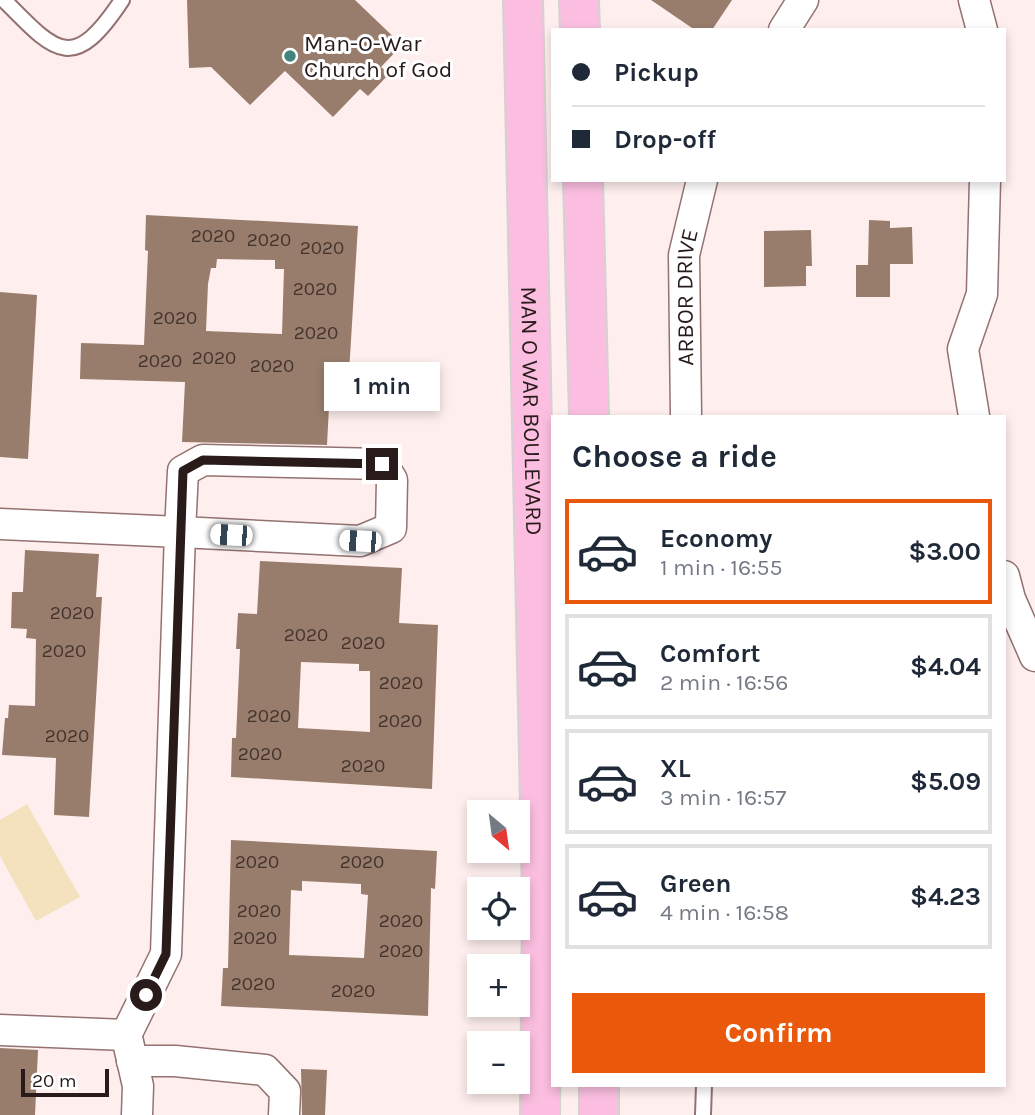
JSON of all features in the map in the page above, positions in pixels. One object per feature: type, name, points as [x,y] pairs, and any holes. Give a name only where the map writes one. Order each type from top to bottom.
[{"type":"main road","name":"MAN O WAR BOULEVARD","points":[[523,0],[542,899],[540,1115]]},
{"type":"main road","points":[[579,0],[580,28]]},
{"type":"main road","points":[[583,182],[589,415]]},
{"type":"main road","points":[[599,1087],[599,1115]]},
{"type":"street","points":[[785,28],[803,0]]},
{"type":"street","points":[[974,0],[981,28]]},
{"type":"street","name":"ARBOR DRIVE","points":[[686,415],[684,255],[702,182]]},
{"type":"street","points":[[974,415],[963,349],[982,294],[985,182]]},
{"type":"street","points":[[0,524],[180,533],[360,541],[391,528],[392,480],[382,464],[203,460],[183,471],[180,533],[166,954],[129,1048],[138,1086],[137,1115]]},
{"type":"street","points":[[1006,582],[1017,618],[1035,656]]},
{"type":"street","points":[[0,1030],[129,1048],[175,1061],[265,1070],[285,1091],[284,1115]]},
{"type":"lane","points":[[4,0],[39,36],[62,49],[75,48],[85,42],[122,0]]},
{"type":"lane","points":[[703,1115],[704,1087]]},
{"type":"shaded area","points":[[27,804],[80,897],[36,921],[0,856],[0,820]]},
{"type":"building","name":"Man-O-War Church of God","points":[[187,0],[355,0],[402,45],[381,67],[389,74],[368,96],[360,89],[333,117],[285,71],[250,105],[211,67],[189,68]]},
{"type":"building","points":[[651,0],[732,0],[713,28],[692,28]]},
{"type":"building","points":[[146,215],[358,226],[348,389],[330,388],[327,445],[182,442],[185,382],[80,379],[81,343],[144,345],[148,251],[145,250]],"holes":[[[217,259],[275,260],[275,269],[284,269],[282,334],[206,331],[208,284],[211,268],[216,268]]]},
{"type":"building","points":[[869,220],[890,221],[890,228],[912,227],[913,264],[890,264],[890,297],[856,297],[856,265],[868,265]]},
{"type":"building","points":[[811,230],[812,266],[806,266],[806,286],[764,287],[764,231]]},
{"type":"building","points":[[0,292],[37,295],[28,459],[0,457]]},
{"type":"building","points":[[25,550],[99,554],[96,597],[102,597],[89,817],[54,815],[56,758],[2,755],[5,718],[8,718],[9,705],[35,706],[36,639],[26,638],[27,629],[11,628],[12,592],[23,592]]},
{"type":"building","points":[[260,561],[402,568],[399,623],[438,625],[432,789],[231,777],[232,738],[236,738],[240,649],[236,649],[238,613],[257,614]],"holes":[[[301,662],[359,664],[359,671],[370,671],[370,732],[298,728]]]},
{"type":"building","points":[[231,840],[437,851],[435,889],[431,888],[428,1016],[221,1006],[223,968],[228,968]],"holes":[[[302,881],[361,884],[361,894],[368,895],[364,958],[289,955],[291,890],[302,891]]]},
{"type":"building","points":[[0,1048],[38,1050],[35,1115],[0,1115]]},
{"type":"building","points":[[301,1069],[327,1070],[325,1115],[302,1115]]},
{"type":"place","name":"Man-O-War Church of God","points":[[290,56]]},
{"type":"route","points":[[146,995],[166,954],[183,471],[203,460],[382,464]]}]
